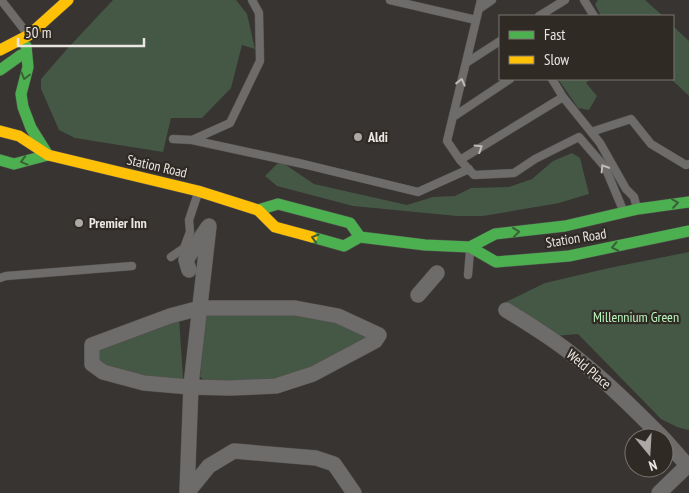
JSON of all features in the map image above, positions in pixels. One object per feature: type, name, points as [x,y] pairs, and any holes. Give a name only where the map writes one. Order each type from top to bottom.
[{"type":"main road","points":[[0,70],[68,0]]},
{"type":"main road","points":[[0,50],[25,46]]},
{"type":"main road","points":[[10,78],[25,46]]},
{"type":"main road","points":[[25,46],[28,67],[20,94],[31,128],[48,155]]},
{"type":"main road","name":"Station Road","points":[[0,131],[19,136],[48,155],[198,191],[258,210],[274,227],[344,246],[360,237],[425,245],[470,247],[496,262],[570,256],[659,232],[689,231]]},
{"type":"main road","name":"Station Road","points":[[0,160],[14,164],[48,155]]},
{"type":"main road","name":"Station Road","points":[[470,247],[496,234],[565,226],[638,209],[689,202]]},
{"type":"main road","name":"Station Road","points":[[258,210],[278,204],[350,224],[360,237]]},
{"type":"main road","points":[[624,212],[628,226]]},
{"type":"street","points":[[187,493],[190,387],[209,226],[186,260],[189,270]]},
{"type":"street","points":[[418,295],[436,273]]},
{"type":"street","points":[[194,286],[200,308]]},
{"type":"street","points":[[200,308],[295,308],[338,316],[379,334],[375,341],[313,374],[276,386],[230,388],[144,383],[103,372],[92,364],[92,345],[170,316],[200,308]]},
{"type":"street","name":"Weld Place","points":[[506,310],[571,353],[590,368],[654,428]]},
{"type":"street","name":"Weld Place","points":[[674,449],[688,465]]},
{"type":"street","points":[[187,493],[210,466],[234,451],[316,458],[334,464],[354,493]]},
{"type":"street","points":[[660,493],[688,465]]},
{"type":"lane","points":[[1,0],[25,46]]},
{"type":"lane","points":[[192,140],[230,123],[260,61],[259,13],[252,0]]},
{"type":"lane","points":[[390,0],[476,20]]},
{"type":"lane","points":[[481,0],[447,141],[460,160],[474,175],[514,174],[535,158],[578,137],[605,167],[624,212]]},
{"type":"lane","points":[[479,9],[492,0]]},
{"type":"lane","points":[[541,15],[564,0]]},
{"type":"lane","points":[[584,0],[593,15]]},
{"type":"lane","points":[[466,63],[499,42]]},
{"type":"lane","points":[[453,117],[508,80]]},
{"type":"lane","points":[[553,80],[600,143],[626,189],[634,197],[638,209]]},
{"type":"lane","points":[[460,160],[563,96]]},
{"type":"lane","points":[[591,132],[631,119],[651,144],[686,165],[689,164]]},
{"type":"lane","points":[[173,139],[192,140],[303,164],[418,192],[469,169]]},
{"type":"lane","points":[[172,257],[184,248],[190,232],[189,220],[198,191]]},
{"type":"lane","points":[[468,275],[470,247]]},
{"type":"lane","points":[[0,278],[132,266]]},
{"type":"green space","points":[[113,0],[236,0],[247,14],[255,49],[242,45],[231,88],[202,118],[171,118],[163,152],[75,138],[59,130],[41,89],[41,79]]},
{"type":"green space","points":[[598,0],[645,0],[662,15],[600,15],[595,4]]},
{"type":"green space","points":[[674,27],[689,41],[689,96],[672,80],[674,80]]},
{"type":"green space","points":[[559,80],[590,80],[586,83],[597,96],[589,110],[578,108]]},
{"type":"green space","points":[[572,153],[580,158],[589,194],[559,203],[483,216],[457,216],[353,206],[277,186],[265,176],[280,161],[314,184],[407,205],[433,197],[455,196],[471,188],[509,187],[532,179],[553,161]]},
{"type":"green space","name":"Millennium Green","points":[[689,252],[688,430],[661,419],[578,334],[555,336],[506,302],[545,283]]},
{"type":"green space","points":[[206,310],[312,311],[376,338],[302,377],[209,383],[200,377]]},
{"type":"green space","points":[[179,317],[183,378],[179,382],[97,368],[97,354],[104,346]]},
{"type":"traffic: fast","points":[[26,46],[28,67],[21,94],[23,107],[31,128],[48,155]]},
{"type":"traffic: fast","points":[[0,70],[21,55]]},
{"type":"traffic: fast","points":[[0,160],[14,164],[48,155]]},
{"type":"traffic: fast","points":[[470,247],[495,234],[565,226],[638,209],[689,202]]},
{"type":"traffic: fast","points":[[258,210],[278,204],[350,223],[360,237]]},
{"type":"traffic: fast","points":[[312,237],[344,246],[360,237],[425,245],[470,247],[496,262],[569,256],[689,231]]},
{"type":"traffic: slow","points":[[0,50],[29,35],[68,0]]},
{"type":"traffic: slow","points":[[0,131],[19,136],[48,155],[198,191],[258,210],[275,227],[312,237]]},
{"type":"place","name":"Aldi","points":[[358,137]]},
{"type":"place","name":"Premier Inn","points":[[79,223]]}]
